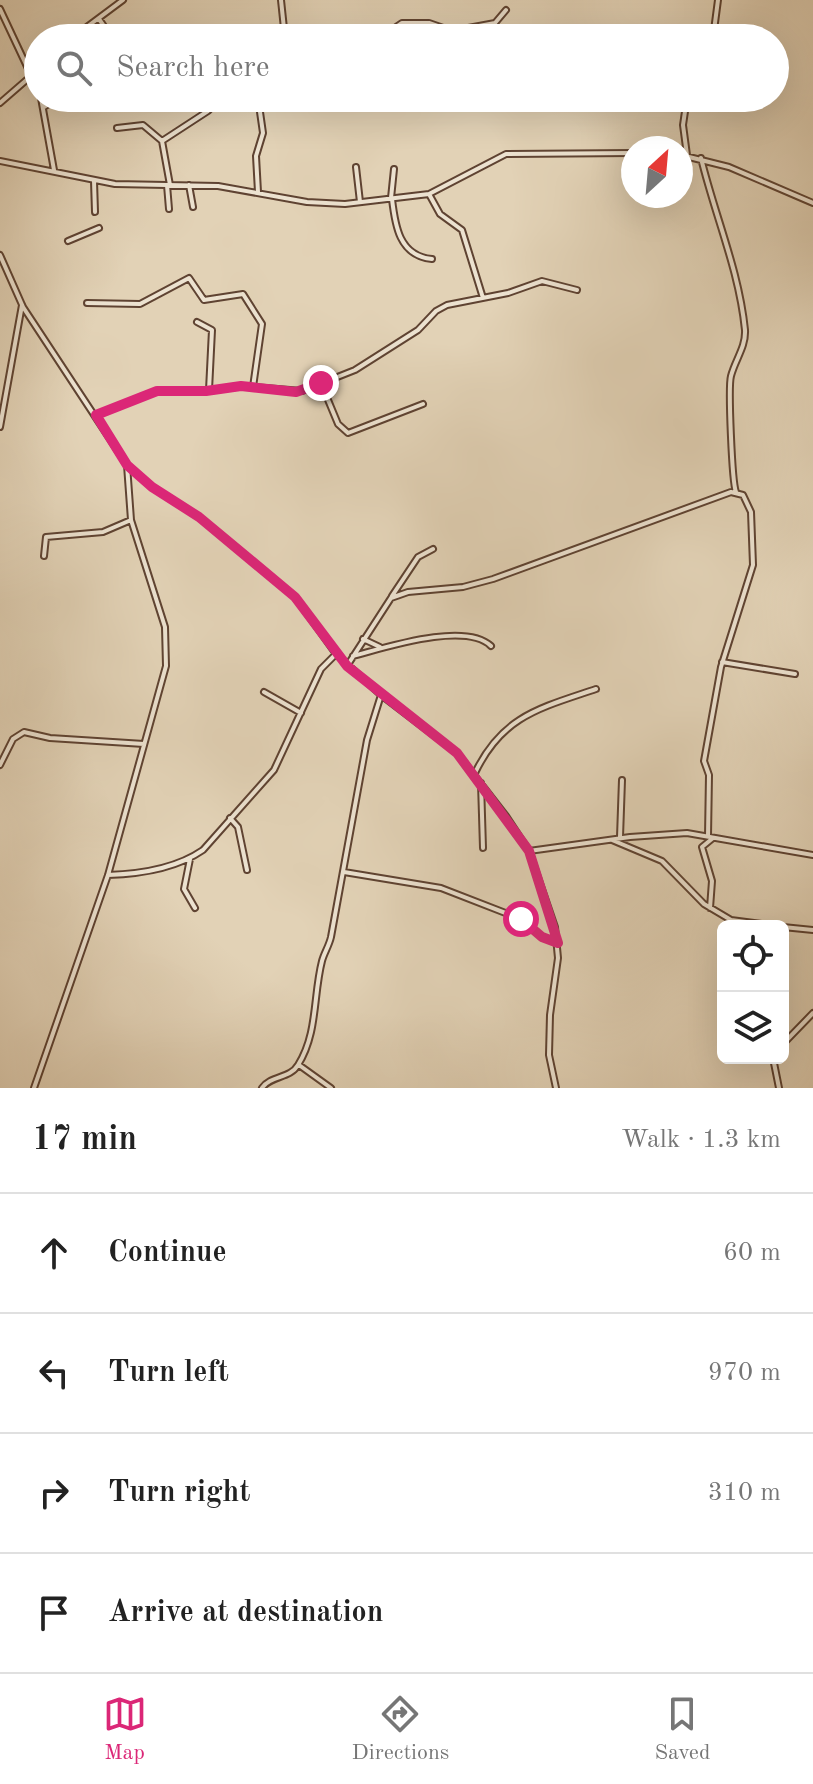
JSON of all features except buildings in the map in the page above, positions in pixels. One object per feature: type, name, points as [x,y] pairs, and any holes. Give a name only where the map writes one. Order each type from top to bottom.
[{"type":"street","points":[[92,24],[123,0]]},
{"type":"street","points":[[281,0],[284,24]]},
{"type":"street","points":[[715,24],[718,0]]},
{"type":"street","points":[[0,9],[24,59]]},
{"type":"street","points":[[490,24],[495,23],[506,10]]},
{"type":"street","points":[[99,19],[102,24]]},
{"type":"street","points":[[401,24],[432,24]]},
{"type":"street","points":[[0,103],[24,83]]},
{"type":"street","points":[[45,112],[54,172]]},
{"type":"street","points":[[162,141],[206,112]]},
{"type":"street","points":[[258,192],[256,156],[263,133],[260,112]]},
{"type":"street","points":[[683,136],[685,112]]},
{"type":"street","points":[[117,128],[143,125],[162,141],[169,209]]},
{"type":"street","points":[[0,161],[94,181],[136,186],[189,185],[258,192],[325,204],[429,194],[506,154],[621,153]]},
{"type":"street","points":[[693,157],[813,203]]},
{"type":"street","points":[[701,158],[718,223],[733,258],[745,329],[742,349],[730,380],[736,492]]},
{"type":"street","points":[[356,167],[360,202]]},
{"type":"street","points":[[394,169],[391,199],[395,228],[402,242],[417,256],[432,259]]},
{"type":"street","points":[[94,181],[95,212]]},
{"type":"street","points":[[189,185],[193,207]]},
{"type":"street","points":[[429,194],[440,214],[462,230],[483,299]]},
{"type":"street","points":[[68,241],[99,228]]},
{"type":"street","points":[[0,255],[22,305],[127,465],[152,487],[199,517],[295,597],[347,666],[457,753],[475,773],[529,851],[558,943],[549,1032],[551,1072],[556,1088]]},
{"type":"street","points":[[87,303],[140,304],[189,278],[204,300],[243,294],[262,324],[253,387]]},
{"type":"street","points":[[96,415],[142,394],[253,387],[296,392],[355,370],[402,341],[440,308],[542,281],[577,290]]},
{"type":"street","points":[[0,427],[22,305]]},
{"type":"street","points":[[197,322],[212,330],[209,390]]},
{"type":"street","points":[[321,383],[338,424],[348,433],[423,404]]},
{"type":"street","points":[[34,1088],[108,875],[166,666],[165,627],[131,520],[127,465]]},
{"type":"street","points":[[391,598],[408,592],[463,587],[493,579],[736,492],[743,495],[751,512],[753,565],[722,662],[704,761],[709,775],[710,837],[702,847],[712,881],[710,908]]},
{"type":"street","points":[[44,556],[46,537],[103,532],[131,520]]},
{"type":"street","points":[[347,666],[418,557],[433,549]]},
{"type":"street","points":[[353,656],[444,637],[480,639],[491,646]]},
{"type":"street","points":[[363,639],[382,648]]},
{"type":"street","points":[[108,875],[139,873],[190,859],[203,850],[274,770],[321,669],[336,654]]},
{"type":"street","points":[[722,662],[795,674]]},
{"type":"street","points":[[475,773],[503,729],[542,707],[596,689]]},
{"type":"street","points":[[264,692],[301,713]]},
{"type":"street","points":[[262,1088],[267,1082],[293,1072],[299,1065],[311,1034],[322,961],[329,946],[367,740],[381,695]]},
{"type":"street","points":[[0,765],[13,739],[24,732],[50,738],[144,744]]},
{"type":"street","points":[[620,838],[622,780]]},
{"type":"street","points":[[481,782],[483,848]]},
{"type":"street","points":[[230,818],[238,827],[247,870]]},
{"type":"street","points":[[529,851],[610,839],[687,833],[813,855]]},
{"type":"street","points":[[610,839],[662,861],[691,893],[710,908],[734,920]]},
{"type":"street","points":[[190,859],[184,889],[195,908]]},
{"type":"street","points":[[344,872],[441,888],[521,919],[542,937],[558,943]]},
{"type":"street","points":[[789,928],[813,930]]},
{"type":"street","points":[[789,1038],[813,1013]]},
{"type":"street","points":[[774,1064],[779,1088]]},
{"type":"street","points":[[299,1065],[331,1088]]},
{"type":"route","points":[[321,383],[296,392],[241,386],[206,391],[157,391],[124,401],[96,415],[127,465],[152,487],[199,517],[244,558],[295,597],[347,666],[432,732],[475,773],[529,851],[549,906],[558,943],[542,937],[521,919]]}]
